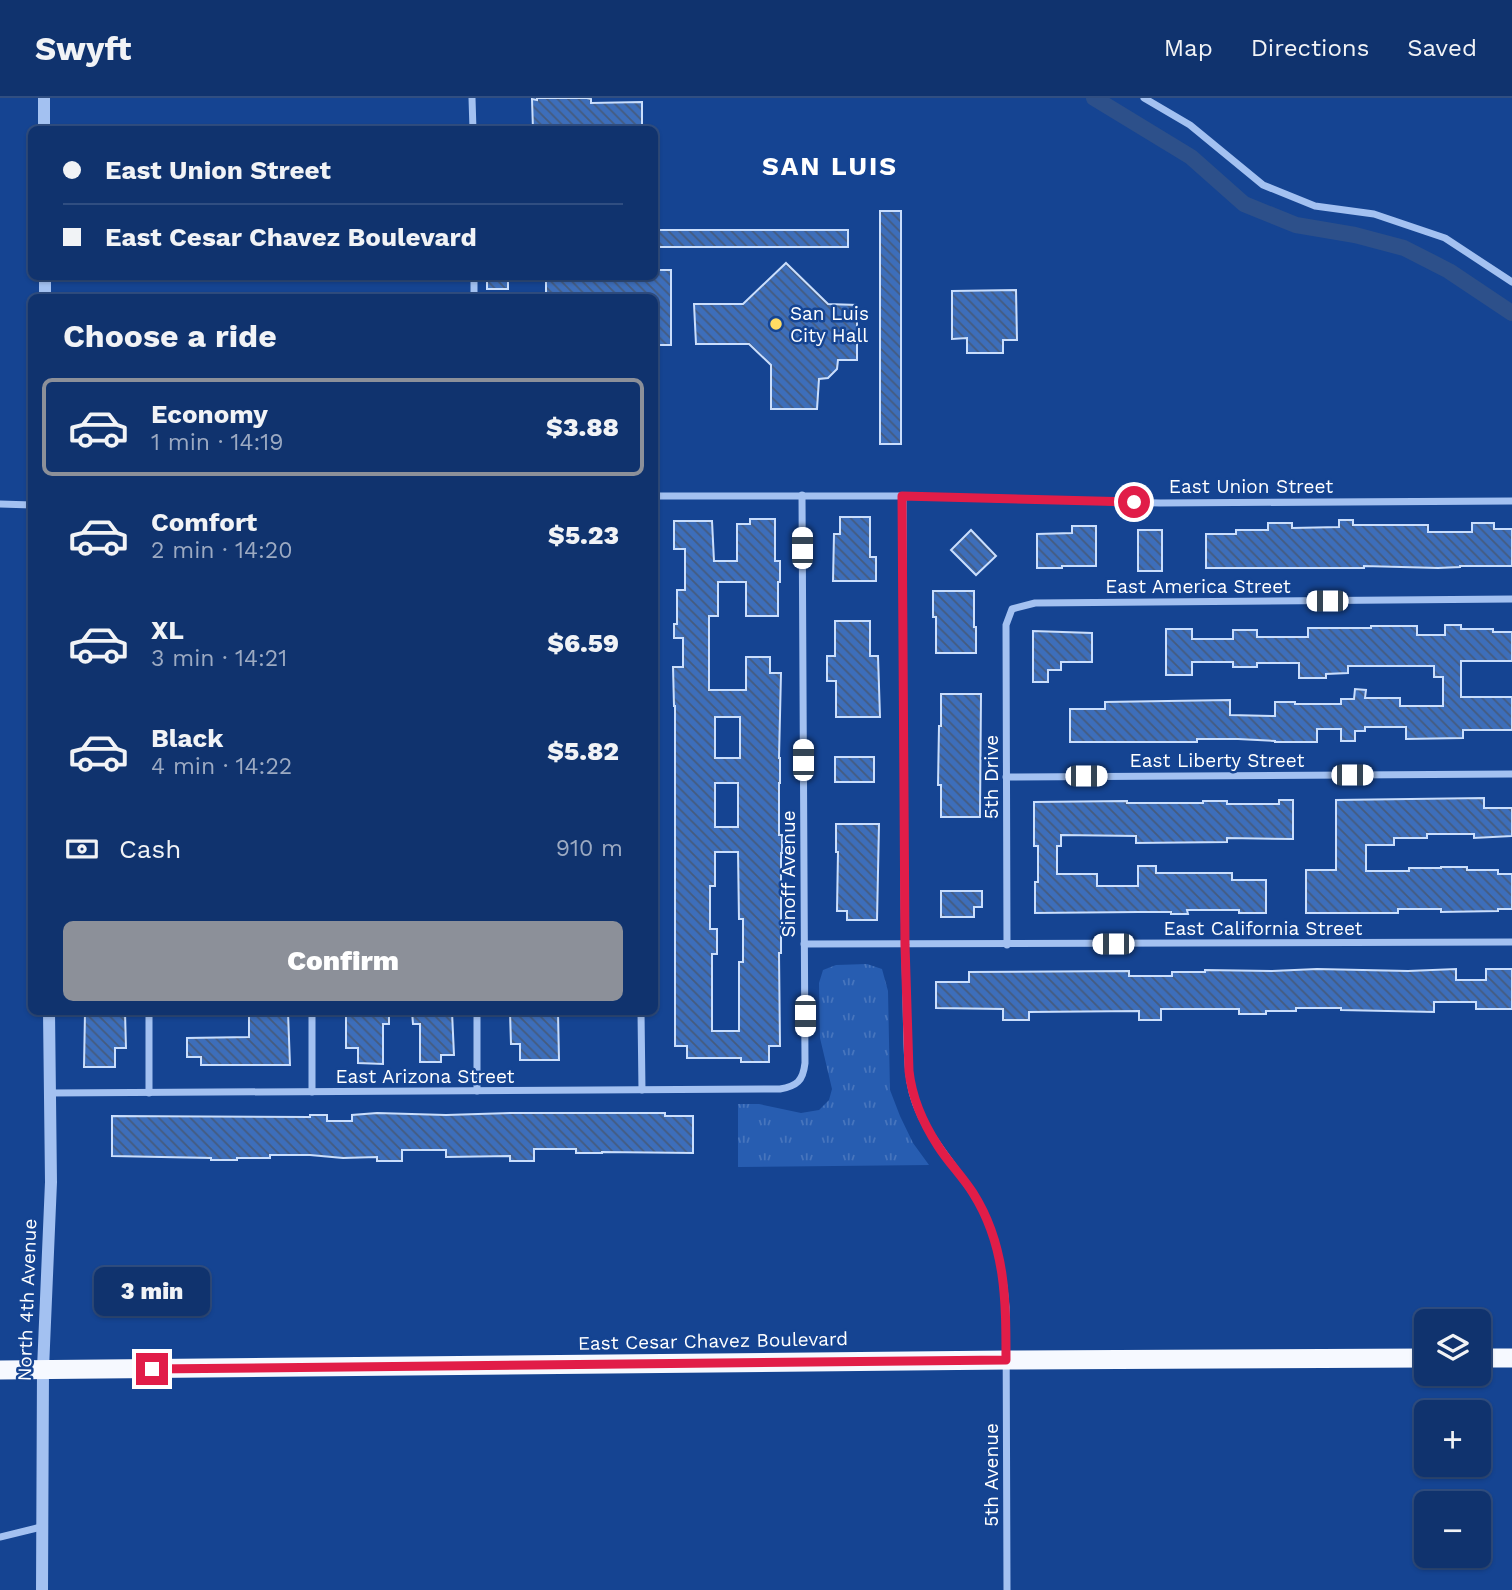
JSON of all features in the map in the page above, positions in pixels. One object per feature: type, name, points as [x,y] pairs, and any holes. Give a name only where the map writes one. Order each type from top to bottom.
[{"type":"highway","name":"East Cesar Chavez Boulevard","points":[[0,1370],[1414,1358]]},
{"type":"highway","points":[[1491,1358],[1512,1358]]},
{"type":"street","points":[[44,98],[44,126]]},
{"type":"street","points":[[472,98],[473,126]]},
{"type":"street","points":[[1144,98],[1190,125],[1263,185],[1315,206],[1374,214],[1445,238],[1512,282]]},
{"type":"street","name":"Sinoff Avenue","points":[[799,1082],[803,1078],[805,1063],[802,495]]},
{"type":"street","name":"East Union Street","points":[[658,496],[902,496],[1160,503],[1512,501]]},
{"type":"street","name":"5th Avenue","points":[[902,496],[907,1056],[919,1113],[938,1146],[973,1193],[988,1221],[1004,1277],[1007,1590]]},
{"type":"street","points":[[0,504],[28,505]]},
{"type":"street","name":"East America Street","points":[[1012,609],[1035,603],[1512,599]]},
{"type":"street","name":"5th Drive","points":[[1007,945],[1006,625],[1012,609]]},
{"type":"street","name":"East Liberty Street","points":[[1006,777],[1512,774]]},
{"type":"street","name":"East California Street","points":[[804,944],[1512,942]]},
{"type":"street","name":"North 4th Avenue","points":[[42,1590],[43,1369],[51,1182],[49,1015]]},
{"type":"street","points":[[149,1015],[149,1093]]},
{"type":"street","points":[[312,1015],[312,1093]]},
{"type":"street","points":[[477,1015],[477,1091]]},
{"type":"street","points":[[641,1015],[642,1090]]},
{"type":"street","name":"East Arizona Street","points":[[50,1093],[780,1089],[789,1088],[799,1082]]},
{"type":"street","points":[[0,1537],[41,1527]]},
{"type":"green space","points":[[867,964],[882,969],[888,991],[890,1090],[913,1143],[929,1165],[738,1167],[738,1104],[759,1104],[801,1113],[819,1110],[829,1100],[832,1089],[820,1038],[819,983],[823,970],[836,965]]},
{"type":"building","points":[[587,98],[591,99],[591,103],[642,102],[642,126],[533,126],[532,99]]},
{"type":"building","points":[[880,211],[901,211],[901,444],[880,444]]},
{"type":"building","points":[[658,230],[848,230],[848,247],[658,247]]},
{"type":"building","name":"San Luis City Hall","points":[[786,263],[828,304],[857,305],[857,360],[838,360],[837,369],[828,378],[819,379],[817,409],[771,409],[771,365],[749,344],[696,344],[694,304],[743,304]]},
{"type":"building","points":[[658,270],[671,270],[671,345],[658,345],[658,294],[546,294],[546,280],[658,280]]},
{"type":"building","points":[[487,280],[508,280],[508,289],[487,289]]},
{"type":"building","points":[[1016,290],[1017,340],[1003,340],[1003,353],[967,353],[967,338],[952,339],[952,291]]},
{"type":"building","points":[[840,517],[870,517],[870,557],[876,557],[876,581],[833,581],[834,534],[840,534]]},
{"type":"building","points":[[750,519],[775,519],[775,561],[780,561],[778,616],[746,616],[746,582],[718,582],[718,616],[709,616],[709,690],[746,690],[746,657],[770,657],[770,673],[781,673],[780,1046],[769,1046],[769,1062],[741,1062],[741,1058],[687,1058],[687,1046],[675,1046],[673,667],[683,667],[683,638],[674,638],[674,624],[677,624],[677,590],[685,590],[685,549],[674,549],[674,521],[712,521],[714,561],[737,561],[737,524],[750,524]],"holes":[[[715,717],[740,717],[740,758],[715,758]],[[715,783],[738,783],[738,827],[715,827]],[[715,852],[738,852],[739,919],[743,919],[743,962],[739,962],[739,1031],[712,1031],[712,954],[717,954],[717,929],[710,929],[710,886],[715,886]]]},
{"type":"building","points":[[1339,520],[1353,520],[1353,525],[1428,525],[1428,532],[1472,532],[1472,523],[1494,523],[1494,529],[1512,529],[1512,566],[1206,568],[1206,534],[1268,530],[1268,523],[1292,523],[1292,528],[1339,527]]},
{"type":"building","points":[[1072,526],[1096,526],[1096,566],[1037,568],[1037,534],[1072,533]]},
{"type":"building","points":[[971,530],[996,556],[976,575],[951,550]]},
{"type":"building","points":[[1138,530],[1162,530],[1162,571],[1138,571]]},
{"type":"building","points":[[933,591],[974,591],[976,653],[936,653]]},
{"type":"building","points":[[835,621],[870,621],[870,656],[878,656],[880,717],[836,717],[836,681],[827,681],[827,656],[835,656]]},
{"type":"building","points":[[1445,625],[1461,625],[1461,629],[1512,632],[1512,661],[1461,661],[1461,697],[1512,697],[1512,730],[1463,730],[1463,738],[1406,739],[1406,727],[1365,727],[1365,731],[1355,731],[1355,741],[1341,741],[1341,729],[1317,729],[1317,742],[1197,739],[1197,742],[1070,742],[1070,709],[1105,709],[1105,702],[1230,700],[1230,715],[1275,716],[1275,702],[1341,704],[1341,699],[1354,699],[1355,689],[1366,690],[1365,698],[1400,698],[1400,706],[1443,706],[1443,677],[1434,677],[1434,666],[1348,666],[1348,673],[1326,674],[1326,678],[1299,678],[1299,663],[1257,663],[1257,667],[1233,667],[1233,662],[1192,662],[1192,675],[1166,675],[1166,629],[1192,629],[1192,639],[1233,639],[1233,630],[1257,630],[1257,637],[1308,637],[1308,628],[1371,626],[1417,626],[1417,635],[1445,635]]},
{"type":"building","points":[[1033,631],[1092,633],[1092,662],[1061,662],[1061,670],[1048,670],[1048,682],[1033,682]]},
{"type":"building","points":[[941,694],[981,694],[980,817],[941,817],[941,785],[938,785]]},
{"type":"building","points":[[835,757],[874,757],[874,782],[835,782]]},
{"type":"building","points":[[1484,798],[1484,808],[1512,808],[1512,836],[1474,838],[1474,834],[1427,834],[1427,838],[1394,838],[1394,845],[1366,845],[1366,871],[1409,871],[1409,868],[1441,867],[1498,870],[1498,874],[1512,874],[1512,909],[1441,912],[1441,909],[1398,909],[1398,913],[1306,913],[1306,870],[1336,870],[1336,800]]},
{"type":"building","points":[[1279,800],[1293,800],[1293,839],[1227,838],[1227,842],[1136,843],[1136,836],[1061,835],[1061,846],[1057,846],[1057,874],[1097,874],[1097,886],[1138,886],[1138,866],[1156,866],[1156,873],[1232,873],[1232,880],[1266,880],[1266,913],[1187,910],[1188,914],[1035,913],[1038,846],[1034,846],[1034,802],[1227,801],[1227,804],[1279,804]]},
{"type":"building","points":[[836,824],[879,824],[877,920],[847,920],[847,911],[837,911]]},
{"type":"building","points":[[941,891],[982,891],[982,907],[974,907],[974,917],[941,917]]},
{"type":"building","points":[[1456,969],[1456,980],[1486,980],[1486,969],[1512,969],[1512,1009],[1476,1009],[1476,1002],[1434,1002],[1434,1012],[1296,1008],[1296,1011],[1239,1014],[1239,1009],[1161,1009],[1161,1020],[1139,1020],[1139,1011],[1029,1012],[1029,1020],[1003,1020],[1003,1009],[936,1008],[936,982],[969,982],[969,972],[1129,971],[1129,976],[1172,976],[1172,972],[1205,970]]},
{"type":"building","points":[[85,1015],[125,1015],[126,1048],[115,1048],[115,1067],[84,1067]]},
{"type":"building","points":[[249,1015],[288,1015],[290,1065],[201,1065],[201,1057],[187,1057],[187,1038],[249,1037]]},
{"type":"building","points":[[346,1015],[389,1015],[389,1024],[383,1024],[383,1064],[358,1063],[358,1048],[346,1048]]},
{"type":"building","points":[[412,1015],[452,1015],[454,1055],[441,1055],[441,1062],[420,1062],[420,1024],[413,1024]]},
{"type":"building","points":[[510,1015],[558,1015],[559,1060],[520,1060],[520,1044],[511,1044]]},
{"type":"building","points":[[665,1113],[665,1116],[693,1116],[693,1153],[576,1153],[576,1149],[534,1149],[534,1161],[510,1161],[510,1156],[446,1157],[446,1150],[402,1150],[402,1161],[377,1161],[377,1157],[310,1155],[270,1155],[270,1158],[237,1160],[112,1156],[112,1116],[327,1115],[327,1121],[352,1121],[352,1115]]},
{"type":"waterway","points":[[1094,98],[1191,157],[1244,204],[1296,225],[1355,235],[1404,248],[1449,271],[1512,313]]},
{"type":"place","name":"San Luis City Hall","points":[[776,324]]},
{"type":"district","name":"SAN LUIS","points":[[830,166]]},
{"type":"route","points":[[152,1369],[1006,1360],[1006,1307],[999,1253],[988,1221],[973,1193],[938,1146],[919,1113],[907,1056],[902,496],[1134,502]]}]
